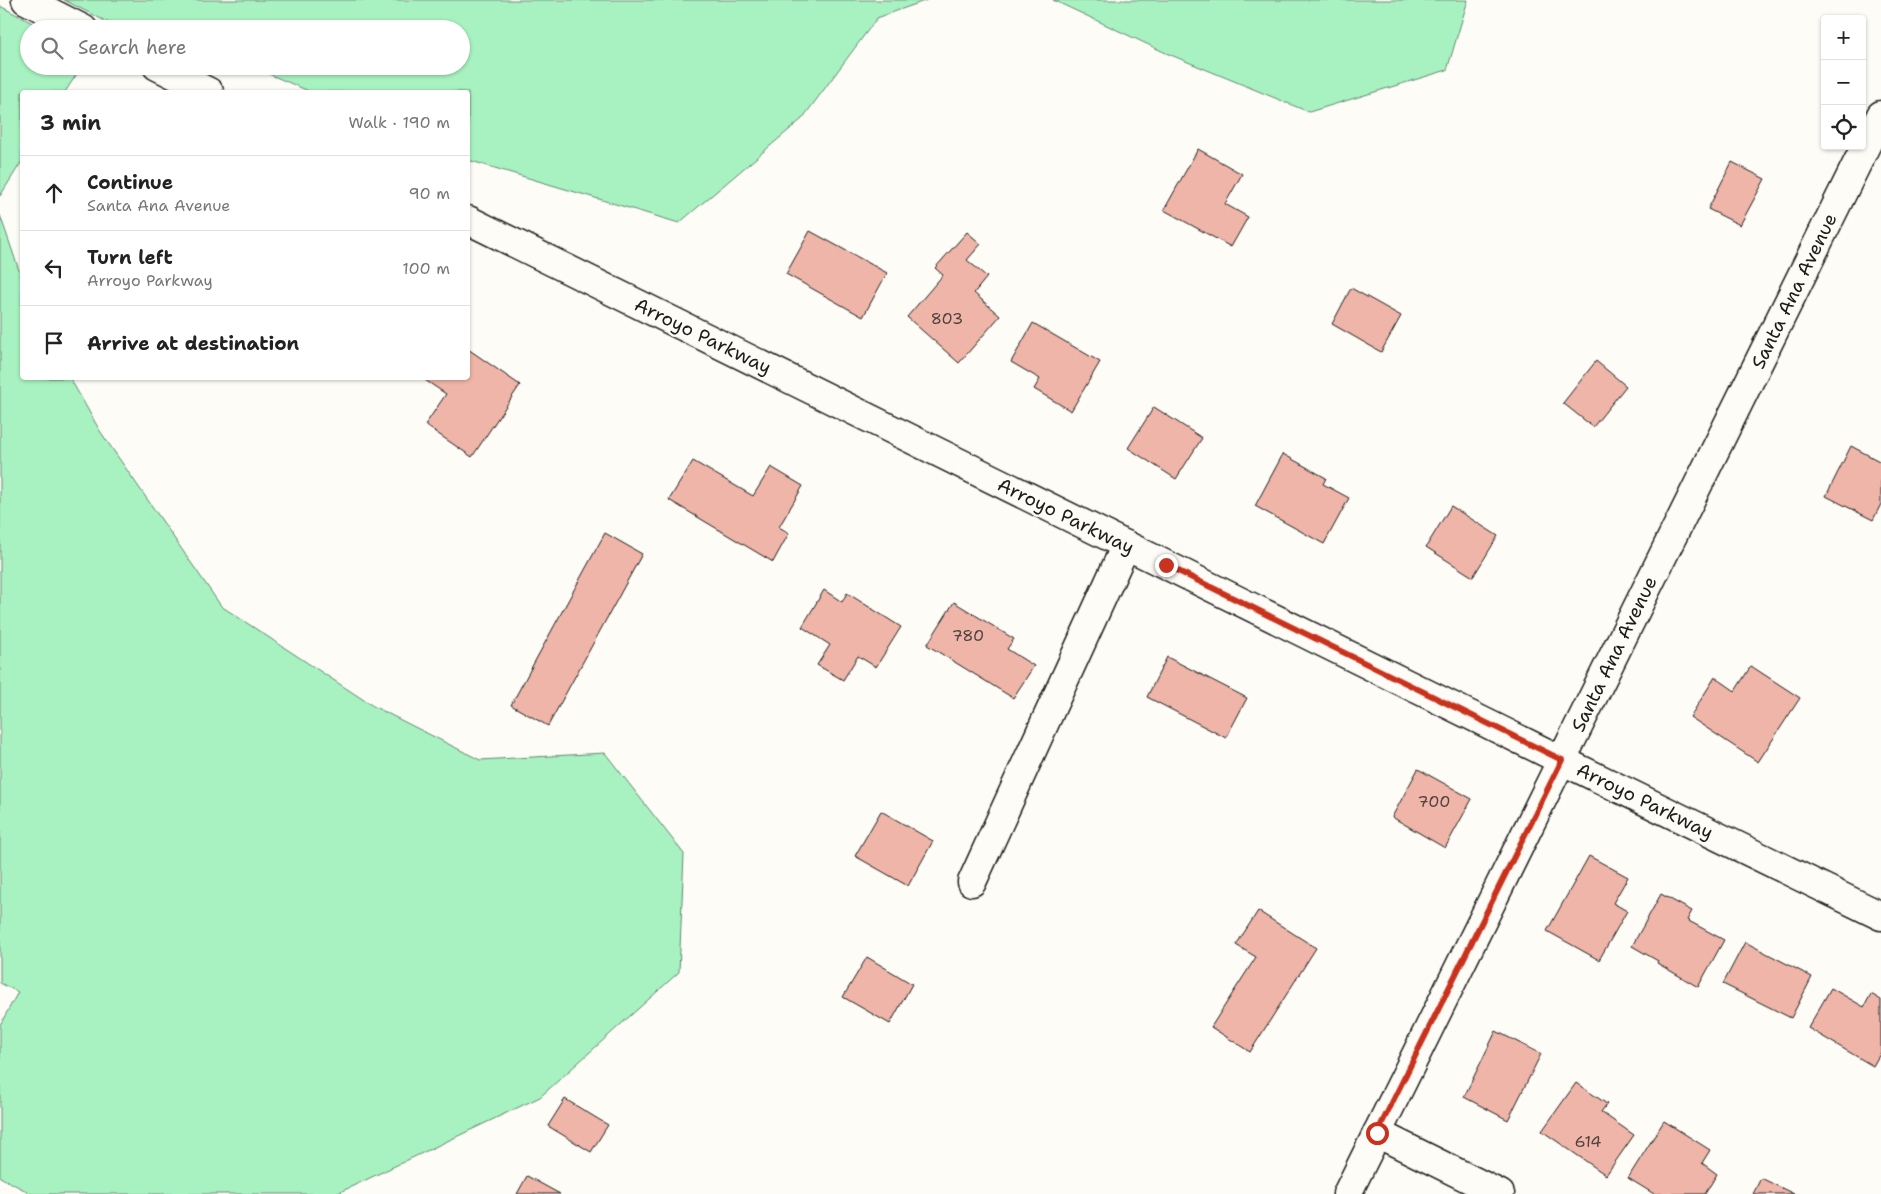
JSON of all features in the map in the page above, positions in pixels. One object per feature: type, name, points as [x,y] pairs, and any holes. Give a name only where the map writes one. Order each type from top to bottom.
[{"type":"street","points":[[26,0],[65,20]]},
{"type":"street","points":[[175,75],[205,90]]},
{"type":"street","name":"Santa Ana Avenue","points":[[1347,1194],[1881,115]]},
{"type":"street","name":"Arroyo Parkway","points":[[470,221],[1881,916]]},
{"type":"street","points":[[972,882],[1126,545]]},
{"type":"street","points":[[1377,1133],[1500,1194]]},
{"type":"green space","points":[[64,0],[927,0],[877,18],[802,119],[679,223],[470,161],[470,90],[306,90],[271,75],[470,75],[470,20],[103,20]]},
{"type":"green space","points":[[1053,0],[1468,0],[1447,70],[1309,112],[1166,53]]},
{"type":"green space","points":[[0,6],[27,20],[20,20],[20,75],[76,75],[66,90],[20,90],[20,164],[0,196]]},
{"type":"green space","points":[[0,215],[20,273],[20,380],[71,380],[100,431],[221,606],[373,706],[480,760],[605,753],[684,854],[679,972],[540,1097],[336,1194],[32,1194],[0,1177],[0,1025],[18,992],[0,983]]},
{"type":"building","points":[[1198,149],[1242,174],[1225,204],[1248,217],[1231,247],[1164,210]]},
{"type":"building","points":[[1732,162],[1765,179],[1740,225],[1708,209]]},
{"type":"building","points":[[810,231],[887,273],[863,317],[786,274]]},
{"type":"building","points":[[967,232],[981,244],[967,260],[987,277],[974,293],[1000,316],[959,363],[907,317],[943,275],[935,268]]},
{"type":"building","points":[[1351,288],[1401,316],[1381,352],[1332,324]]},
{"type":"building","points":[[1033,323],[1100,362],[1071,411],[1034,389],[1040,379],[1011,362]]},
{"type":"building","points":[[470,350],[520,385],[472,457],[425,425],[446,394],[425,380],[470,380]]},
{"type":"building","points":[[1596,361],[1626,386],[1593,427],[1563,403]]},
{"type":"building","points":[[1154,407],[1202,438],[1176,479],[1128,448]]},
{"type":"building","points":[[1851,446],[1881,462],[1881,504],[1873,520],[1826,496]]},
{"type":"building","points":[[1283,454],[1326,478],[1323,484],[1349,498],[1324,544],[1255,506]]},
{"type":"building","points":[[693,461],[753,496],[771,467],[803,486],[779,527],[789,533],[773,562],[669,500]]},
{"type":"building","points":[[1451,506],[1498,536],[1473,577],[1426,547]]},
{"type":"building","points":[[605,533],[642,554],[548,726],[511,705]]},
{"type":"building","points":[[824,590],[842,602],[847,593],[901,627],[876,667],[858,656],[843,680],[817,665],[830,645],[802,627]]},
{"type":"building","points":[[954,602],[1014,639],[1007,649],[1034,666],[1013,698],[927,645]]},
{"type":"building","points":[[1167,657],[1247,698],[1226,738],[1147,697]]},
{"type":"building","points":[[1751,666],[1800,698],[1758,762],[1690,717],[1715,677],[1735,691]]},
{"type":"building","points":[[1418,769],[1472,799],[1445,848],[1392,817]]},
{"type":"building","points":[[881,811],[933,841],[908,886],[855,856]]},
{"type":"building","points":[[1589,856],[1628,877],[1613,903],[1627,911],[1599,960],[1547,931]]},
{"type":"building","points":[[1661,894],[1692,911],[1687,920],[1724,940],[1698,987],[1632,946]]},
{"type":"building","points":[[1258,911],[1316,948],[1250,1052],[1211,1027],[1256,957],[1236,945]]},
{"type":"building","points":[[1745,942],[1812,977],[1791,1018],[1723,984]]},
{"type":"building","points":[[867,957],[912,984],[890,1024],[843,997]]},
{"type":"building","points":[[1831,988],[1864,1007],[1871,994],[1881,1000],[1881,1052],[1873,1066],[1808,1028]]},
{"type":"building","points":[[1496,1031],[1541,1054],[1508,1120],[1464,1097]]},
{"type":"building","points":[[1576,1083],[1607,1104],[1601,1112],[1634,1135],[1606,1175],[1542,1131]]},
{"type":"building","points":[[565,1099],[608,1125],[591,1152],[548,1126]]},
{"type":"building","points":[[1664,1121],[1710,1150],[1702,1163],[1717,1174],[1705,1194],[1654,1194],[1628,1178]]},
{"type":"building","points":[[527,1176],[560,1194],[517,1194]]},
{"type":"building","points":[[1761,1178],[1794,1194],[1753,1194]]},
{"type":"route","points":[[1166,565],[1562,760],[1377,1133]]}]
